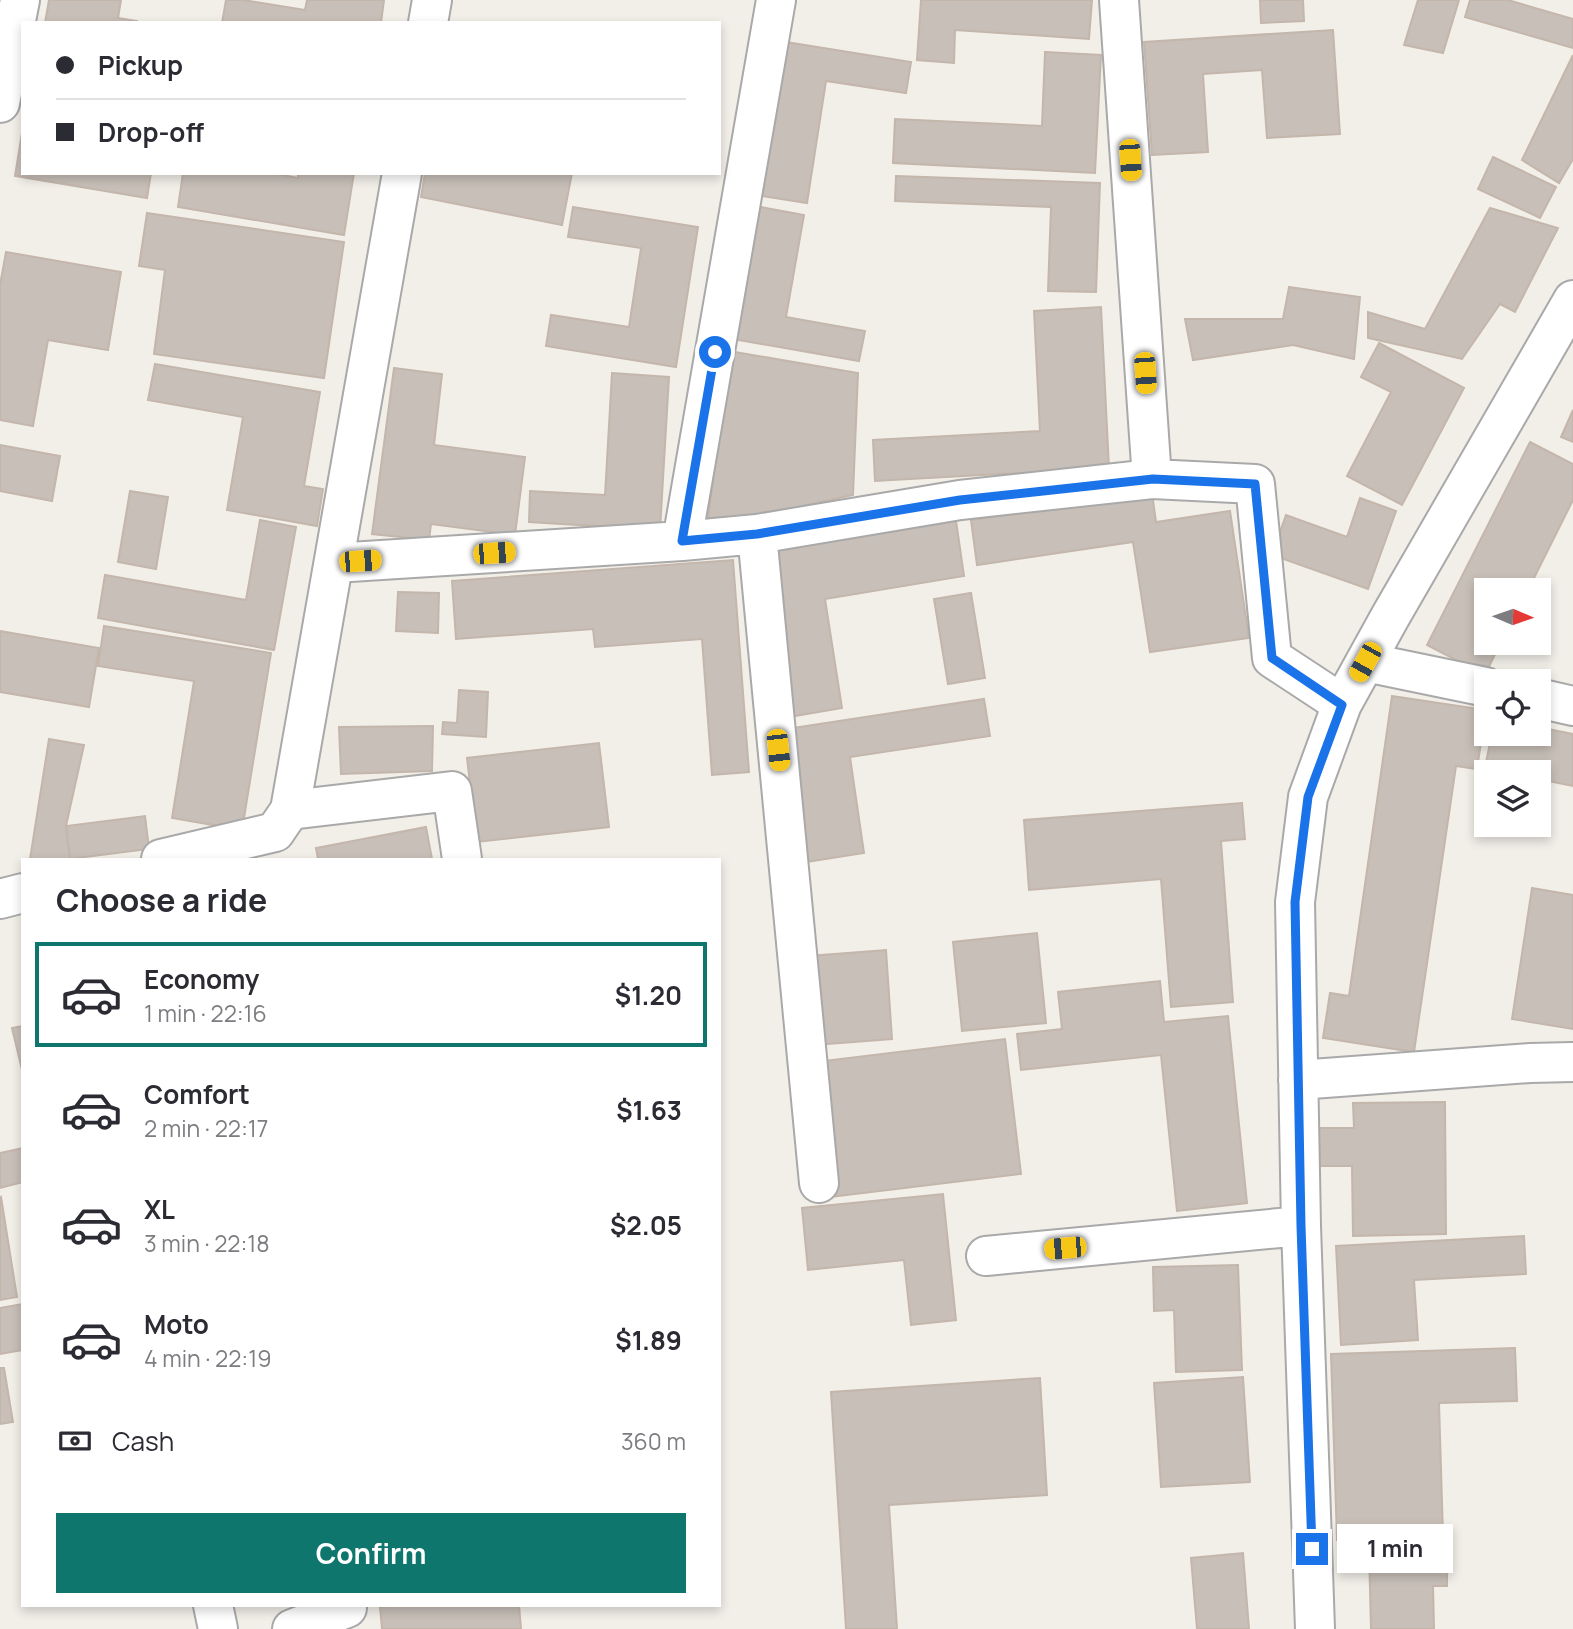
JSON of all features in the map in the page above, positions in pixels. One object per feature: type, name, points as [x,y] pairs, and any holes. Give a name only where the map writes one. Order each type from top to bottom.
[{"type":"street","points":[[0,103],[20,0]]},
{"type":"street","points":[[428,21],[432,0]]},
{"type":"street","points":[[682,541],[776,0]]},
{"type":"street","points":[[1119,0],[1153,479]]},
{"type":"street","points":[[166,858],[275,832],[290,810],[402,175]]},
{"type":"street","points":[[1315,1629],[1301,1226],[1295,902],[1308,797],[1342,705],[1573,300]]},
{"type":"street","points":[[334,563],[757,534],[960,500],[1153,479],[1255,484],[1272,658],[1342,705]]},
{"type":"street","points":[[757,534],[819,1183]]},
{"type":"street","points":[[1365,662],[1474,685]]},
{"type":"street","points":[[1551,701],[1573,706]]},
{"type":"street","points":[[290,810],[452,791],[462,858]]},
{"type":"street","points":[[0,899],[21,894]]},
{"type":"street","points":[[1298,1080],[1573,1062]]},
{"type":"street","points":[[986,1256],[1301,1226]]},
{"type":"street","points":[[213,1607],[218,1629]]},
{"type":"street","points":[[292,1629],[350,1614]]},
{"type":"building","points":[[49,0],[121,0],[118,18],[137,21],[45,21]]},
{"type":"building","points":[[226,0],[243,0],[305,10],[307,0],[384,0],[381,21],[222,21]]},
{"type":"building","points":[[921,0],[1092,0],[1089,39],[955,30],[954,63],[917,60]]},
{"type":"building","points":[[1260,0],[1303,0],[1304,21],[1261,23]]},
{"type":"building","points":[[1418,0],[1459,0],[1443,53],[1404,45]]},
{"type":"building","points":[[1470,0],[1508,0],[1573,19],[1573,48],[1465,17]]},
{"type":"building","points":[[1333,30],[1340,134],[1267,138],[1262,70],[1203,74],[1208,152],[1152,155],[1144,42]]},
{"type":"building","points":[[780,41],[911,62],[906,93],[826,81],[807,203],[756,195]]},
{"type":"building","points":[[1045,52],[1101,55],[1095,173],[893,163],[895,119],[1042,126]]},
{"type":"building","points":[[1573,55],[1573,159],[1559,183],[1522,160]]},
{"type":"building","points":[[21,139],[21,175],[151,175],[147,198],[15,176]]},
{"type":"building","points":[[1493,157],[1556,187],[1540,218],[1478,189]]},
{"type":"building","points":[[183,175],[282,175],[298,178],[298,175],[354,175],[344,235],[178,207]]},
{"type":"building","points":[[425,175],[572,175],[562,225],[421,197]]},
{"type":"building","points":[[896,176],[1100,183],[1096,292],[1048,291],[1051,207],[895,201]]},
{"type":"building","points":[[750,205],[804,215],[786,317],[865,331],[859,361],[727,338]]},
{"type":"building","points":[[573,207],[698,227],[676,367],[546,346],[551,315],[629,327],[641,248],[568,237]]},
{"type":"building","points":[[1490,208],[1558,228],[1515,312],[1500,304],[1462,359],[1368,338],[1368,312],[1425,329]]},
{"type":"building","points":[[147,213],[344,242],[324,378],[154,354],[165,270],[139,266]]},
{"type":"building","points":[[6,252],[121,272],[108,350],[48,340],[33,426],[0,420],[0,285]]},
{"type":"building","points":[[1289,287],[1360,297],[1354,359],[1293,345],[1193,360],[1185,319],[1283,319]]},
{"type":"building","points":[[1101,307],[1109,468],[875,481],[873,440],[1040,431],[1034,311]]},
{"type":"building","points":[[1379,343],[1464,388],[1402,505],[1347,476],[1391,392],[1361,377]]},
{"type":"building","points":[[729,351],[858,373],[853,495],[707,527]]},
{"type":"building","points":[[155,364],[320,392],[304,486],[323,489],[317,526],[227,510],[243,417],[148,400]]},
{"type":"building","points":[[394,368],[442,374],[434,445],[525,457],[515,535],[431,524],[429,540],[372,534]]},
{"type":"building","points":[[612,373],[669,377],[660,530],[529,522],[530,491],[605,495]]},
{"type":"building","points":[[1573,410],[1573,442],[1561,437]]},
{"type":"building","points":[[1530,442],[1573,464],[1573,500],[1534,578],[1474,578],[1474,655],[1495,655],[1488,669],[1474,669],[1427,645]]},
{"type":"building","points":[[0,445],[60,456],[52,501],[0,491]]},
{"type":"building","points":[[130,491],[168,497],[156,569],[118,562]]},
{"type":"building","points":[[1152,493],[1156,522],[1230,511],[1249,638],[1150,652],[1133,542],[977,565],[971,520]]},
{"type":"building","points":[[1360,498],[1396,511],[1368,589],[1272,555],[1286,515],[1347,537]]},
{"type":"building","points":[[260,520],[296,527],[274,650],[98,618],[105,575],[246,600]]},
{"type":"building","points":[[956,521],[964,576],[825,599],[842,708],[789,717],[762,553]]},
{"type":"building","points":[[733,560],[749,772],[712,775],[702,639],[595,647],[593,629],[456,639],[452,581]]},
{"type":"building","points":[[398,592],[439,593],[438,633],[396,631]]},
{"type":"building","points":[[971,593],[985,678],[948,684],[934,599]]},
{"type":"building","points":[[104,626],[271,653],[242,830],[172,818],[194,681],[98,666]]},
{"type":"building","points":[[0,631],[99,648],[89,707],[0,692]]},
{"type":"building","points":[[459,690],[488,692],[486,737],[442,734],[443,722],[457,723]]},
{"type":"building","points":[[1392,696],[1474,708],[1474,746],[1481,746],[1478,760],[1474,760],[1474,769],[1456,766],[1414,1052],[1323,1038],[1330,993],[1349,996]]},
{"type":"building","points":[[984,699],[990,736],[850,757],[864,853],[806,862],[786,729]]},
{"type":"building","points":[[433,726],[432,771],[341,774],[339,727]]},
{"type":"building","points":[[1551,730],[1573,734],[1573,786],[1551,782],[1551,760],[1486,760],[1489,746],[1551,746]]},
{"type":"building","points":[[49,739],[84,745],[66,826],[70,858],[30,858]]},
{"type":"building","points":[[599,743],[609,827],[477,842],[467,758]]},
{"type":"building","points":[[1242,803],[1245,839],[1221,841],[1233,1002],[1171,1007],[1161,879],[1029,890],[1024,820]]},
{"type":"building","points":[[145,816],[149,849],[70,858],[66,826]]},
{"type":"building","points":[[426,827],[432,858],[318,858],[316,848]]},
{"type":"building","points":[[1532,888],[1573,895],[1573,1029],[1512,1019]]},
{"type":"building","points":[[1037,933],[1046,1023],[962,1031],[953,942]]},
{"type":"building","points":[[886,950],[892,1039],[815,1045],[809,956]]},
{"type":"building","points":[[1160,981],[1164,1022],[1228,1016],[1247,1203],[1177,1211],[1161,1055],[1021,1070],[1017,1034],[1062,1029],[1058,992]]},
{"type":"building","points":[[21,1026],[21,1066],[12,1028]]},
{"type":"building","points":[[1005,1039],[1021,1174],[831,1197],[815,1062]]},
{"type":"building","points":[[1445,1102],[1446,1234],[1353,1236],[1352,1166],[1319,1166],[1319,1128],[1354,1128],[1353,1103]]},
{"type":"building","points":[[21,1148],[21,1183],[0,1188],[0,1153]]},
{"type":"building","points":[[943,1194],[956,1320],[911,1325],[904,1260],[808,1270],[802,1208]]},
{"type":"building","points":[[0,1198],[17,1297],[0,1300]]},
{"type":"building","points":[[1524,1236],[1526,1274],[1414,1280],[1418,1340],[1341,1345],[1336,1246]]},
{"type":"building","points":[[1238,1265],[1242,1370],[1176,1372],[1174,1310],[1154,1311],[1153,1267]]},
{"type":"building","points":[[21,1304],[21,1350],[0,1354],[0,1308]]},
{"type":"building","points":[[1515,1348],[1517,1401],[1439,1403],[1443,1536],[1337,1540],[1331,1354]]},
{"type":"building","points":[[0,1368],[4,1368],[13,1422],[0,1424]]},
{"type":"building","points":[[1243,1377],[1250,1482],[1161,1487],[1154,1383]]},
{"type":"building","points":[[1040,1378],[1047,1495],[889,1505],[897,1629],[846,1629],[831,1392]]},
{"type":"building","points":[[1447,1549],[1447,1586],[1433,1586],[1434,1629],[1371,1629],[1369,1551]]},
{"type":"building","points":[[1243,1553],[1249,1629],[1197,1629],[1191,1558]]},
{"type":"building","points":[[380,1607],[519,1607],[521,1629],[382,1629]]},
{"type":"route","points":[[715,352],[682,541],[757,534],[960,500],[1153,479],[1255,484],[1272,658],[1342,705],[1308,797],[1295,902],[1301,1226],[1312,1549]]}]
